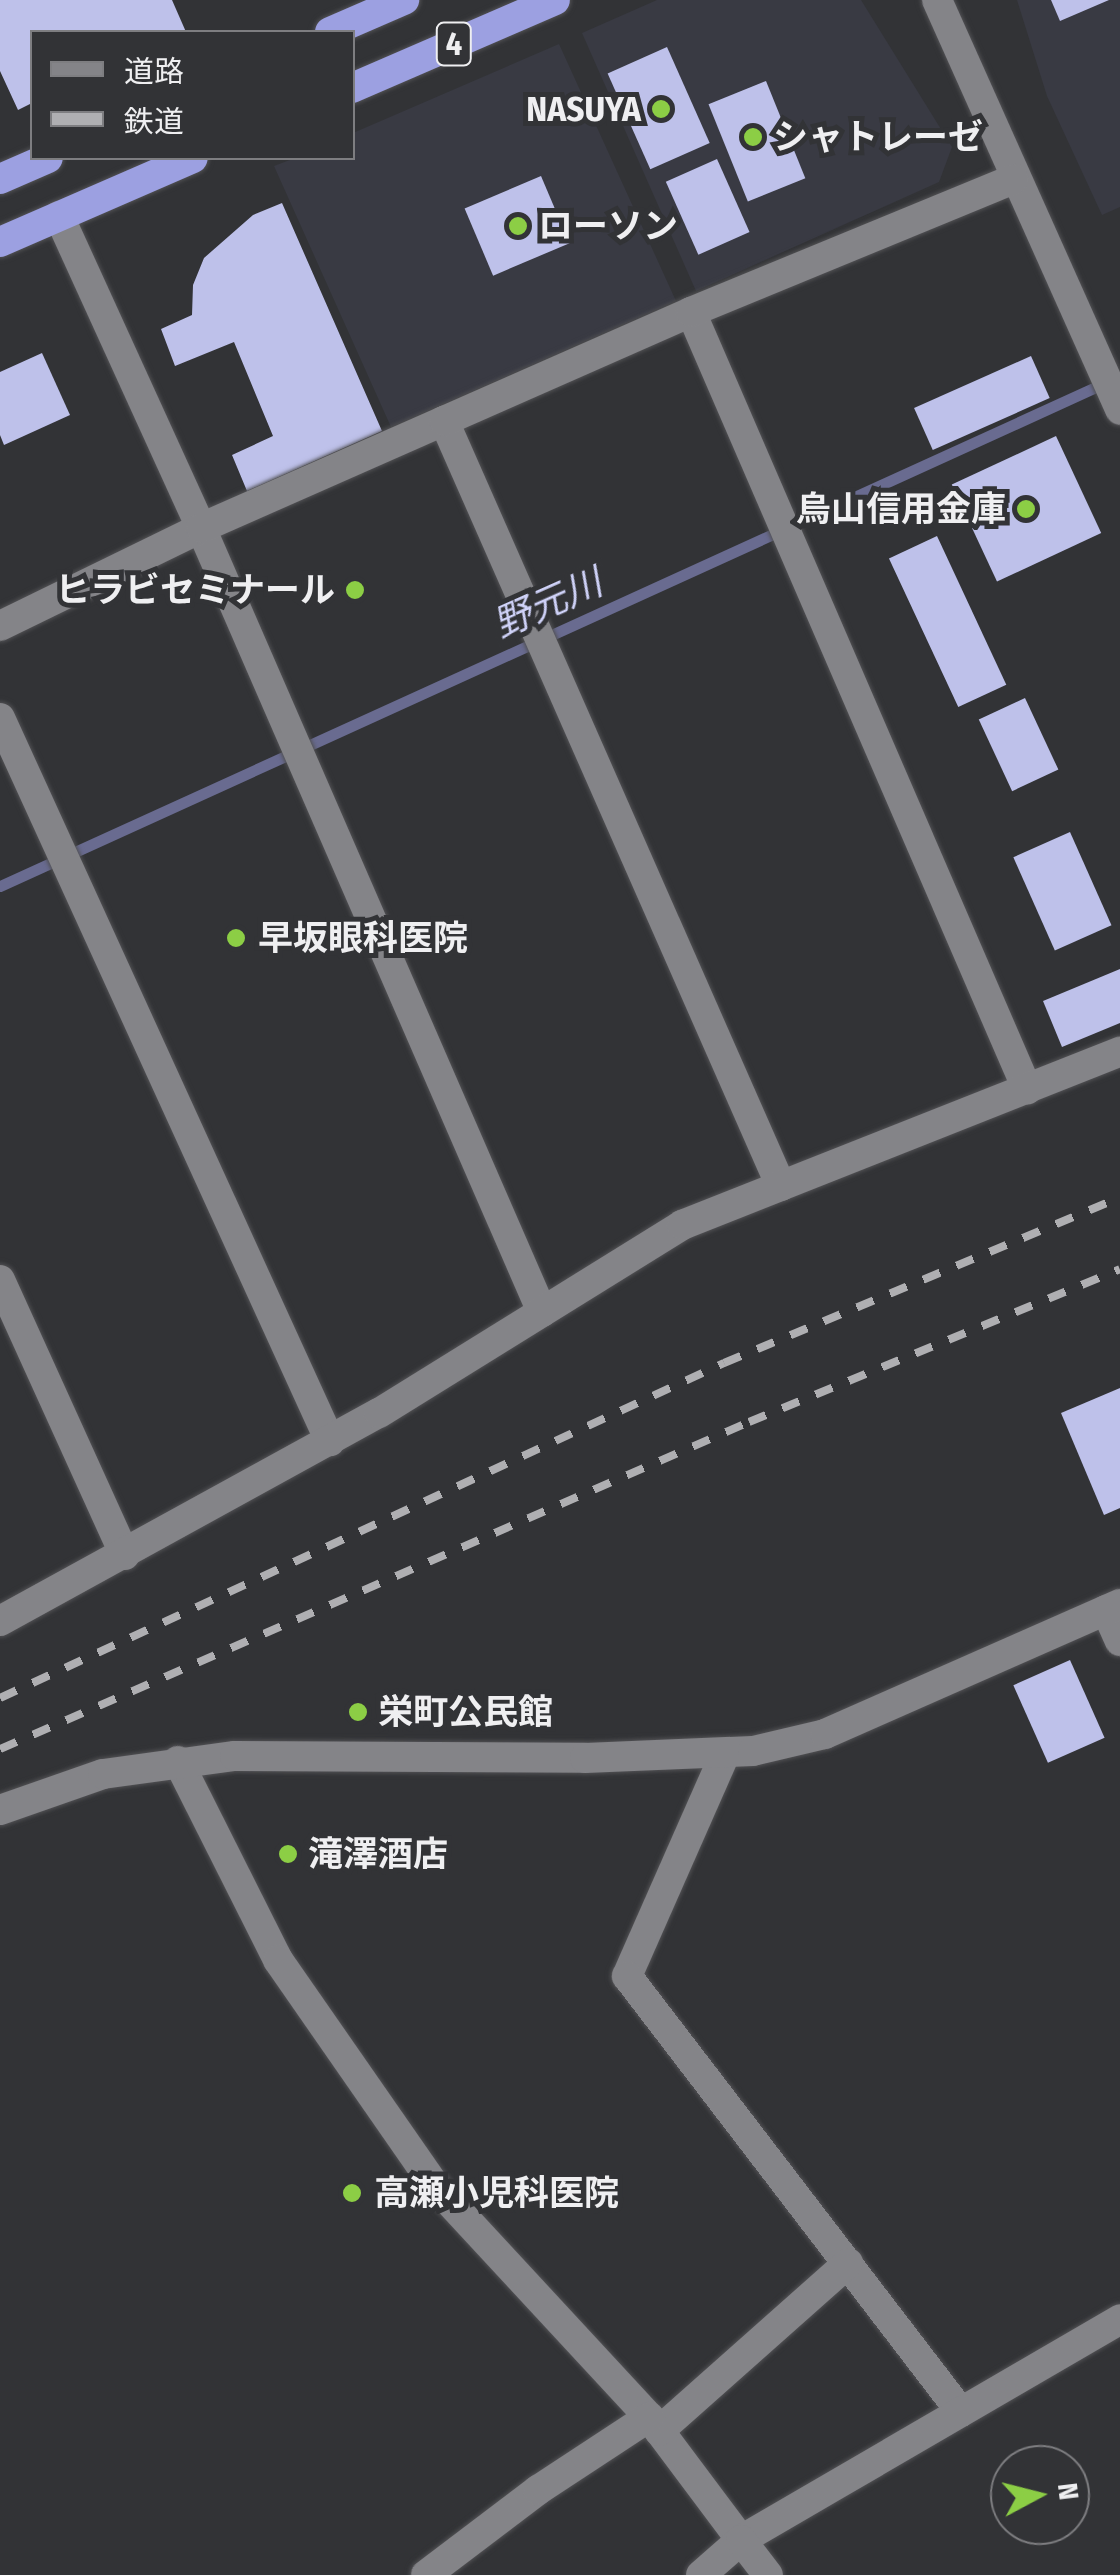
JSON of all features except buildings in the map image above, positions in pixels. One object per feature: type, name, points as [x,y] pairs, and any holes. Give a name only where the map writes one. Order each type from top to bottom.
[{"type":"highway","name":"4","points":[[335,30],[404,0]]},
{"type":"highway","name":"4","points":[[355,87],[555,0]]},
{"type":"highway","points":[[0,179],[43,160]]},
{"type":"highway","points":[[0,242],[188,160]]},
{"type":"street","points":[[937,0],[1120,410]]},
{"type":"street","points":[[0,626],[202,528],[444,421],[692,312],[1014,179]]},
{"type":"street","points":[[59,216],[202,528],[542,1312]]},
{"type":"street","points":[[692,312],[1027,1089]]},
{"type":"street","points":[[444,421],[781,1186]]},
{"type":"street","points":[[0,718],[330,1441]]},
{"type":"street","points":[[0,1621],[330,1441],[682,1225],[1120,1052]]},
{"type":"street","points":[[0,1280],[124,1556]]},
{"type":"street","points":[[0,1810],[103,1774],[235,1756],[548,1758],[726,1754],[825,1734],[1113,1607],[1120,1641]]},
{"type":"street","points":[[726,1754],[627,1976],[961,2412]]},
{"type":"street","points":[[178,1761],[278,1960],[435,2186],[654,2424],[768,2575]]},
{"type":"street","points":[[426,2575],[538,2490],[654,2424],[848,2263]]},
{"type":"street","points":[[702,2575],[741,2540],[1120,2318]]},
{"type":"shaded area","points":[[657,0],[861,0],[952,147],[939,182],[696,291],[582,33]]},
{"type":"shaded area","points":[[1017,0],[1120,0],[1120,207],[1102,215],[1047,96]]},
{"type":"shaded area","points":[[559,44],[676,301],[391,427],[274,166],[290,160],[355,160],[355,132]]},
{"type":"waterway","name":"野元川","points":[[0,886],[1107,382]]},
{"type":"railway","points":[[0,1698],[724,1363],[1120,1197]]},
{"type":"railway","points":[[0,1749],[749,1422],[1120,1269]]},
{"type":"place","name":"NASUYA","points":[[661,109]]},
{"type":"place","name":"シャトレーゼ","points":[[753,137]]},
{"type":"place","name":"ローソン","points":[[518,226]]},
{"type":"place","name":"烏山信用金庫","points":[[1026,509]]},
{"type":"place","name":"ヒラビセミナール","points":[[355,590]]},
{"type":"place","name":"早坂眼科医院","points":[[236,938]]},
{"type":"place","name":"栄町公民館","points":[[358,1712]]},
{"type":"place","name":"滝澤酒店","points":[[288,1854]]},
{"type":"place","name":"高瀬小児科医院","points":[[352,2193]]}]
